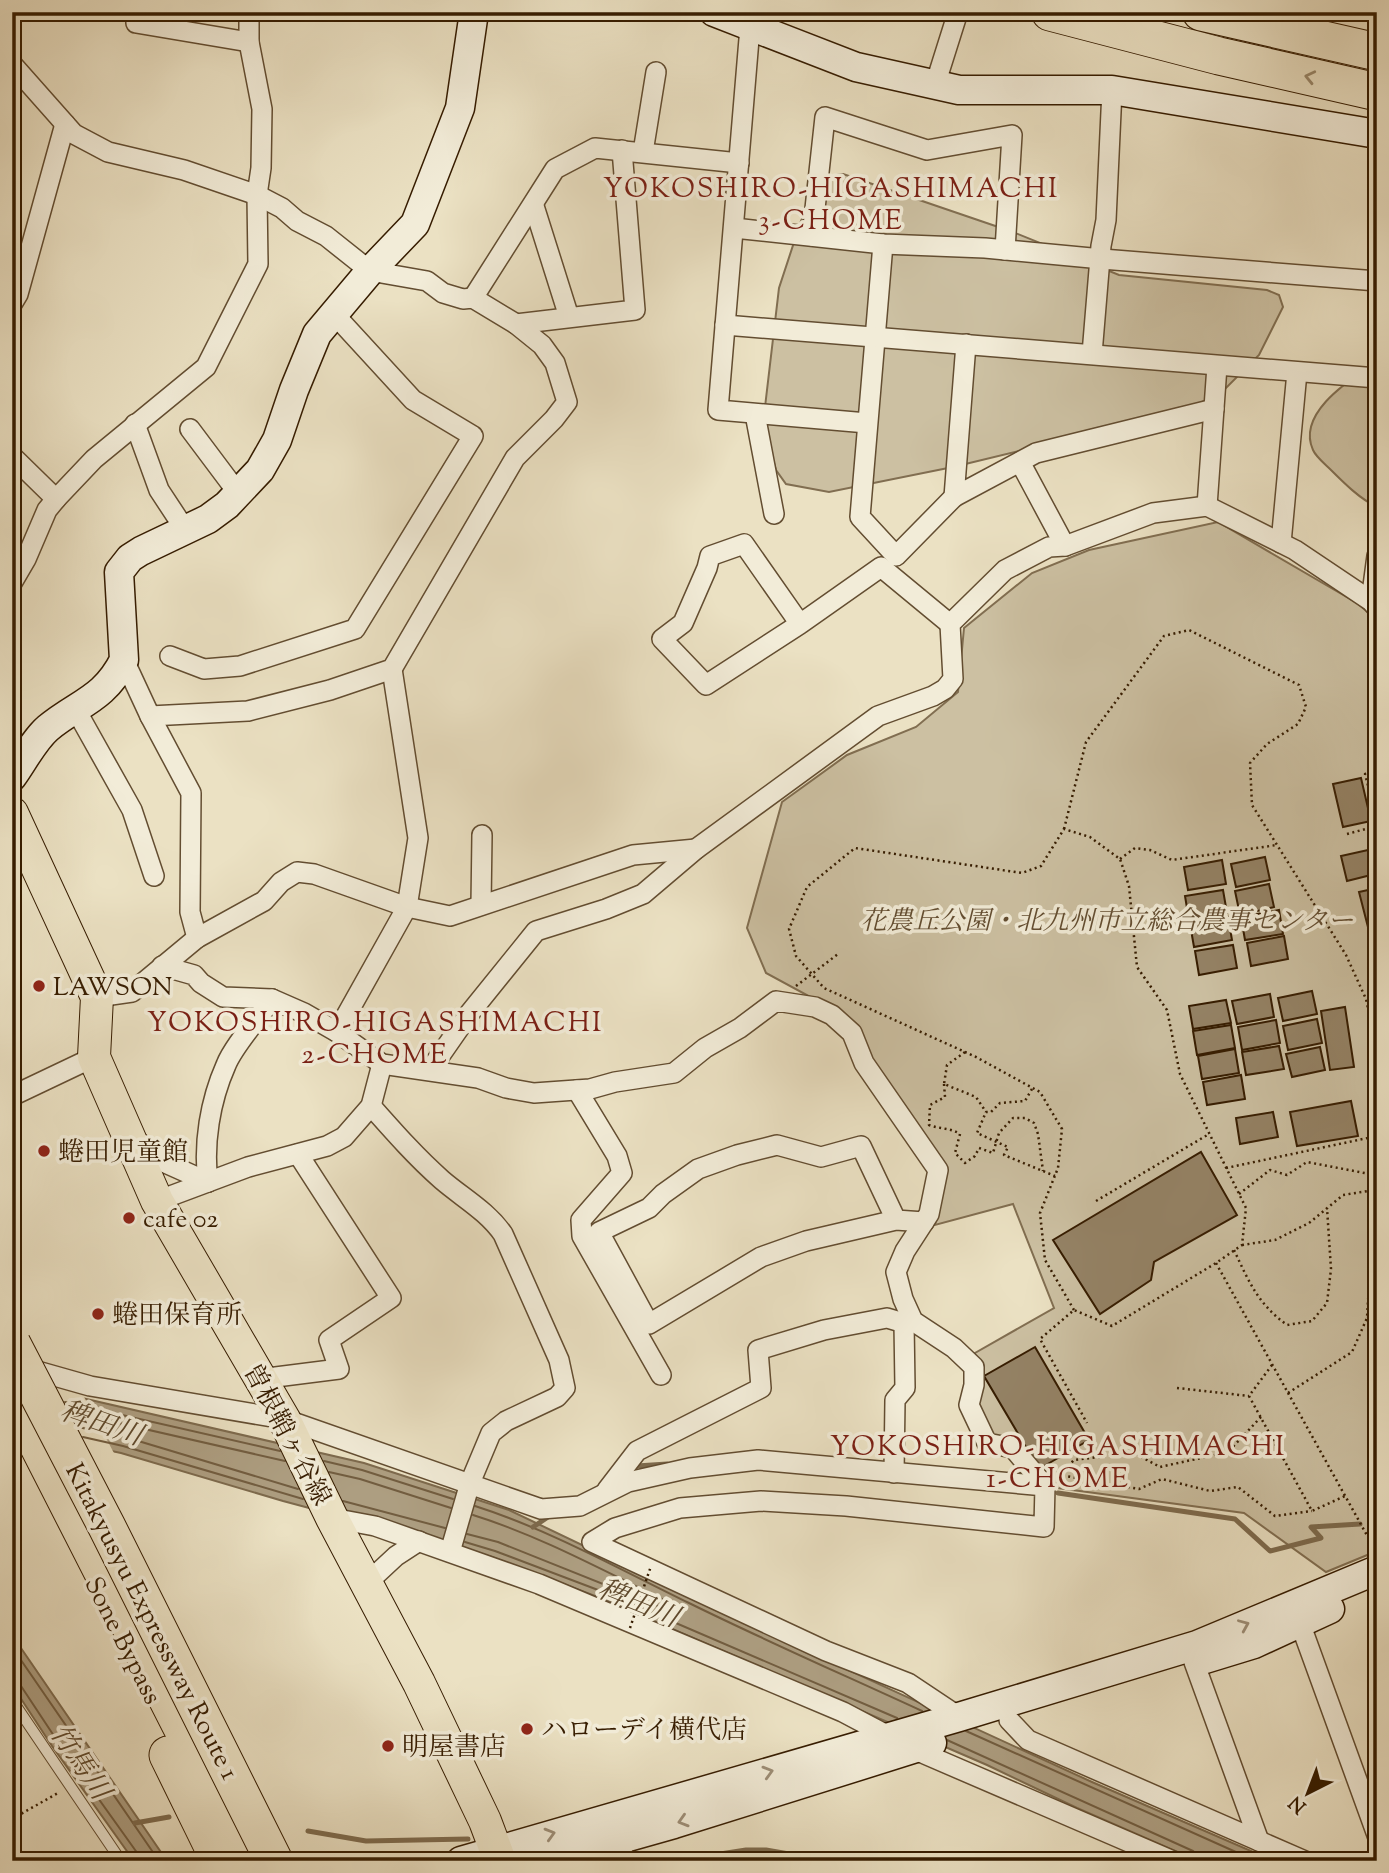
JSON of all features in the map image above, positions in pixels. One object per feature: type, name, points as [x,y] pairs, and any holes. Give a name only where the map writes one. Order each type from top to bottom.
[{"type":"highway","points":[[1050,12],[1219,56],[1377,92]]},
{"type":"highway","points":[[1201,12],[1377,52]]},
{"type":"highway","name":"Sone Bypass","points":[[12,1322],[30,1381],[103,1493],[207,1693],[289,1861]]},
{"type":"highway","name":"Kitakyusyu Expressway Route 1","points":[[12,1344],[274,1861]]},
{"type":"highway","name":"Kitakyusyu Expressway Route 1","points":[[30,1381],[250,1861]]},
{"type":"highway","name":"Sone Bypass","points":[[20,1433],[235,1861]]},
{"type":"highway","name":"Sone Bypass","points":[[103,1493],[184,1704],[261,1861]]},
{"type":"highway","points":[[75,1541],[102,1616],[220,1861]]},
{"type":"main road","name":"曽根鞘ヶ谷線","points":[[12,813],[97,997],[94,1056],[157,1200],[286,1425],[425,1696],[485,1821],[498,1855]]},
{"type":"street","points":[[12,583],[26,559],[47,510],[56,499],[94,459],[206,367],[258,264],[257,195],[261,168],[262,109],[249,42],[249,12]]},
{"type":"street","points":[[197,938],[190,912],[191,793],[124,660],[119,572],[130,558],[141,551],[186,531],[227,505],[260,470],[277,440],[317,334],[370,271],[415,224],[460,108],[474,12]]},
{"type":"street","points":[[714,12],[856,67],[959,90],[1112,90],[1377,134]]},
{"type":"street","points":[[935,85],[958,12]]},
{"type":"street","points":[[136,23],[249,42]]},
{"type":"street","points":[[750,27],[718,410],[867,424]]},
{"type":"street","points":[[12,64],[74,134],[108,152],[184,170],[257,195],[326,236],[370,271],[426,281],[443,293],[463,299],[473,298],[516,324],[542,345],[555,363],[567,402],[515,458],[392,668],[418,838],[407,907],[337,1032]]},
{"type":"street","points":[[643,152],[656,72]]},
{"type":"street","points":[[1092,354],[1102,260],[1101,246],[1106,220],[1112,90]]},
{"type":"street","points":[[812,236],[825,117],[927,150],[1012,135],[1005,250]]},
{"type":"street","points":[[12,304],[18,295],[65,124]]},
{"type":"street","points":[[473,298],[534,206],[555,169],[595,148],[739,163]]},
{"type":"street","points":[[516,324],[635,310],[622,150]]},
{"type":"street","points":[[534,206],[569,317]]},
{"type":"street","points":[[734,228],[883,244],[1005,250],[1377,281]]},
{"type":"street","points":[[883,244],[860,517],[896,556],[954,497],[1036,453],[1214,409]]},
{"type":"street","points":[[170,656],[204,669],[240,666],[355,629],[473,436],[413,400],[334,314]]},
{"type":"street","points":[[725,325],[1377,378]]},
{"type":"street","points":[[954,497],[966,344]]},
{"type":"street","points":[[1208,506],[1217,366]]},
{"type":"street","points":[[1281,542],[1297,372]]},
{"type":"street","points":[[755,414],[774,514]]},
{"type":"street","points":[[135,424],[159,490],[186,531]]},
{"type":"street","points":[[190,429],[238,493]]},
{"type":"street","points":[[12,456],[56,499]]},
{"type":"street","points":[[1020,462],[1065,546]]},
{"type":"street","points":[[950,624],[1005,570],[1049,547],[1065,546],[1153,513],[1208,506],[1281,542],[1374,604]]},
{"type":"street","points":[[430,1070],[469,1014],[536,931],[643,894],[696,849],[878,716],[933,696],[945,689],[953,679],[950,624],[881,567],[800,624],[706,685],[662,639],[684,623],[710,556],[744,544],[800,624]]},
{"type":"street","points":[[1374,604],[1377,556]]},
{"type":"street","points":[[12,777],[46,729],[107,687],[124,660]]},
{"type":"street","points":[[150,716],[248,711],[330,690],[392,668]]},
{"type":"street","points":[[76,710],[132,810],[154,876]]},
{"type":"street","points":[[481,905],[482,835]]},
{"type":"street","points":[[97,997],[132,992],[197,938],[264,901],[281,882],[297,872],[314,874],[407,907],[450,916],[634,855],[696,849]]},
{"type":"street","points":[[162,966],[194,975],[201,983],[223,997],[272,999],[304,1013],[337,1032],[382,1064],[478,1078],[506,1088],[534,1093],[577,1090],[674,1073],[705,1048],[740,1028],[776,1001],[815,1007],[832,1014],[852,1033],[864,1063],[937,1170],[929,1214],[905,1251],[896,1272],[908,1322],[905,1388],[895,1400],[894,1473]]},
{"type":"street","points":[[208,1182],[205,1157],[215,1098],[226,1063],[272,999]]},
{"type":"street","points":[[12,1096],[94,1056]]},
{"type":"street","points":[[157,1200],[248,1167],[327,1146],[344,1137],[371,1106],[382,1064]]},
{"type":"street","points":[[577,1090],[617,1156],[622,1173],[581,1220],[582,1236],[661,1375]]},
{"type":"street","points":[[371,1106],[429,1169],[461,1197],[492,1218],[503,1234],[559,1360],[565,1388],[556,1397],[506,1422],[491,1433],[469,1487],[450,1552]]},
{"type":"street","points":[[127,1132],[161,1161],[208,1182]]},
{"type":"street","points":[[896,1220],[861,1146],[821,1157],[777,1145],[698,1169],[663,1194],[649,1208],[599,1232],[649,1324],[761,1257],[806,1241],[896,1220],[925,1222]]},
{"type":"street","points":[[260,1379],[340,1369],[329,1340],[391,1298],[298,1154]]},
{"type":"street","points":[[605,1494],[638,1451],[761,1388],[758,1350],[824,1331],[887,1318],[908,1322],[954,1348],[974,1367],[970,1405],[987,1443],[1013,1448],[1045,1486],[1044,1527],[846,1506],[761,1501],[680,1507],[615,1528],[592,1542],[826,1651],[908,1683],[1028,1740],[1306,1861]]},
{"type":"street","points":[[30,1381],[90,1386],[286,1425],[541,1509],[580,1506],[628,1482],[691,1468],[758,1460],[1045,1486]]},
{"type":"street","points":[[332,1518],[375,1526],[539,1584],[843,1712],[895,1742],[1173,1861]]},
{"type":"street","points":[[367,1583],[396,1556],[419,1541]]},
{"type":"street","points":[[543,1861],[622,1851],[834,1763],[895,1742],[1254,1644],[1299,1613],[1377,1570]]},
{"type":"street","points":[[982,1719],[1197,1645],[1377,1588]]},
{"type":"street","points":[[1299,1613],[1377,1835]]},
{"type":"street","points":[[1194,1662],[1259,1841]]},
{"type":"street","points":[[461,1861],[498,1855],[834,1763]]},
{"type":"lane","points":[[12,1700],[121,1861]]},
{"type":"path","points":[[1374,1190],[1343,1195],[1309,1223],[1275,1240],[1242,1245],[1112,1326],[1074,1310],[1045,1260],[1040,1213],[1058,1168],[1062,1129],[1040,1092],[965,1052],[824,988],[796,956],[789,929],[807,887],[855,848],[1022,873],[1041,866],[1064,829],[1086,742],[1164,636],[1189,630],[1299,685],[1306,707],[1298,724],[1267,744],[1250,764],[1252,804],[1346,954],[1366,999],[1377,1050]]},
{"type":"path","points":[[1377,772],[1365,774],[1377,820]]},
{"type":"path","points":[[1347,834],[1377,826]]},
{"type":"path","points":[[1064,829],[1090,837],[1120,859],[1129,886],[1137,967],[1167,1010],[1180,1074],[1246,1208],[1242,1245]]},
{"type":"path","points":[[1120,859],[1135,848],[1150,850],[1172,860],[1277,845]]},
{"type":"path","points":[[776,1001],[838,954]]},
{"type":"path","points":[[965,1052],[947,1065],[945,1097],[930,1105],[929,1125],[943,1130],[953,1129],[960,1134],[955,1153],[965,1163],[975,1156],[979,1147],[993,1153],[999,1133],[1013,1118],[1025,1118],[1034,1124],[1038,1134],[1043,1171]]},
{"type":"path","points":[[944,1084],[976,1097],[986,1112]]},
{"type":"path","points":[[986,1112],[991,1112],[1000,1103],[1025,1101],[1032,1087]]},
{"type":"path","points":[[986,1112],[977,1133],[1009,1147],[1004,1155],[1055,1176]]},
{"type":"path","points":[[1096,1201],[1209,1134]]},
{"type":"path","points":[[1226,1168],[1377,1136]]},
{"type":"path","points":[[1288,1393],[1352,1352],[1367,1318],[1377,1152]]},
{"type":"path","points":[[1239,1194],[1270,1170],[1287,1175],[1307,1162],[1375,1175]]},
{"type":"path","points":[[1234,1250],[1253,1291],[1270,1312],[1287,1325],[1312,1321],[1327,1303],[1331,1269],[1327,1208]]},
{"type":"path","points":[[1216,1263],[1376,1551]]},
{"type":"path","points":[[1074,1310],[1040,1339],[1087,1423]]},
{"type":"path","points":[[1367,1318],[1377,1316]]},
{"type":"path","points":[[1249,1396],[1272,1365]]},
{"type":"path","points":[[1177,1388],[1249,1396]]},
{"type":"path","points":[[1249,1396],[1312,1511]]},
{"type":"path","points":[[1261,1417],[1228,1452],[1160,1467],[1134,1453],[1074,1460],[1060,1475],[1139,1489],[1162,1479],[1210,1492],[1238,1487],[1275,1517],[1312,1511],[1345,1496]]},
{"type":"path","points":[[630,1628],[651,1566]]},
{"type":"path","points":[[12,1819],[71,1786]]},
{"type":"green space","points":[[843,174],[1013,232],[1119,275],[1267,290],[1279,295],[1283,307],[1259,355],[1220,394],[1177,413],[953,467],[829,492],[786,484],[776,470],[763,424],[779,288],[801,221],[820,183],[830,176]]},
{"type":"green space","points":[[1377,361],[1377,507],[1364,500],[1318,458],[1310,436],[1312,423],[1329,398]]},
{"type":"green space","name":"花農丘公園・北九州市立総合農事センター","points":[[1218,522],[1357,603],[1377,620],[1377,1551],[1326,1572],[1244,1513],[1050,1487],[993,1440],[974,1405],[978,1388],[975,1353],[1054,1308],[1013,1204],[935,1225],[943,1173],[829,1007],[766,973],[747,928],[782,802],[847,755],[916,727],[958,692],[964,628],[1032,573],[1089,550]]},
{"type":"water","name":"稗田川","points":[[69,1395],[364,1463],[509,1510],[724,1613],[1092,1782],[1274,1861],[1198,1861],[987,1765],[603,1599],[492,1557],[283,1501],[121,1453],[12,1430]]},
{"type":"water","name":"竹馬川","points":[[12,1635],[167,1861],[134,1861],[52,1746],[12,1685]]},
{"type":"pier","points":[[12,1380],[83,1395],[115,1455],[12,1433]]},
{"type":"building","points":[[1361,778],[1371,821],[1343,827],[1333,784]]},
{"type":"building","points":[[1377,848],[1377,885],[1374,886],[1371,875],[1347,881],[1341,856]]},
{"type":"building","points":[[1265,857],[1270,880],[1236,887],[1231,864]]},
{"type":"building","points":[[1222,860],[1226,884],[1188,890],[1184,867]]},
{"type":"building","points":[[1269,884],[1274,907],[1240,915],[1235,891]]},
{"type":"building","points":[[1377,888],[1377,925],[1368,927],[1359,892]]},
{"type":"building","points":[[1223,890],[1227,913],[1189,920],[1185,896]]},
{"type":"building","points":[[1279,910],[1283,934],[1245,940],[1241,917]]},
{"type":"building","points":[[1228,917],[1232,940],[1194,947],[1190,924]]},
{"type":"building","points":[[1284,936],[1288,959],[1251,966],[1247,943]]},
{"type":"building","points":[[1233,945],[1237,968],[1199,975],[1195,951]]},
{"type":"building","points":[[1312,991],[1317,1014],[1283,1021],[1278,998]]},
{"type":"building","points":[[1270,994],[1274,1017],[1237,1024],[1232,1001]]},
{"type":"building","points":[[1226,1000],[1231,1023],[1193,1029],[1189,1006]]},
{"type":"building","points":[[1345,1007],[1354,1067],[1330,1070],[1321,1011]]},
{"type":"building","points":[[1317,1019],[1322,1043],[1288,1050],[1283,1026]]},
{"type":"building","points":[[1276,1020],[1280,1043],[1242,1050],[1238,1027]]},
{"type":"building","points":[[1231,1025],[1235,1048],[1197,1055],[1193,1031]]},
{"type":"building","points":[[1279,1046],[1284,1069],[1246,1075],[1242,1052]]},
{"type":"building","points":[[1320,1047],[1325,1070],[1292,1077],[1286,1054]]},
{"type":"building","points":[[1235,1049],[1239,1073],[1202,1079],[1198,1056]]},
{"type":"building","points":[[1241,1075],[1245,1099],[1207,1105],[1203,1082]]},
{"type":"building","points":[[1351,1101],[1358,1136],[1297,1146],[1290,1112]]},
{"type":"building","points":[[1273,1112],[1278,1137],[1240,1144],[1236,1118]]},
{"type":"building","points":[[1201,1152],[1237,1215],[1154,1262],[1151,1280],[1100,1314],[1053,1240]]},
{"type":"building","points":[[1035,1347],[1089,1440],[1039,1469],[984,1376]]},
{"type":"waterway","points":[[632,1469],[637,1466],[667,1464]]},
{"type":"waterway","points":[[1058,1493],[1235,1519],[1270,1551],[1321,1538],[1311,1527],[1360,1524]]},
{"type":"waterway","points":[[533,1527],[551,1515]]},
{"type":"waterway","points":[[1370,1523],[1377,1521]]},
{"type":"waterway","points":[[135,1823],[169,1817]]},
{"type":"waterway","points":[[308,1831],[366,1841],[468,1839]]},
{"type":"waterway","points":[[675,1861],[746,1850],[766,1850],[829,1861]]},
{"type":"waterway","points":[[646,1855],[673,1861]]},
{"type":"place","name":"LAWSON","points":[[39,986]]},
{"type":"place","name":"蜷田児童館","points":[[44,1151]]},
{"type":"place","name":"cafe 02","points":[[129,1218]]},
{"type":"place","name":"蜷田保育所","points":[[98,1314]]},
{"type":"place","name":"ハローデイ横代店","points":[[527,1729]]},
{"type":"place","name":"明屋書店","points":[[388,1746]]},
{"type":"district","name":"YOKOSHIRO-HIGASHIMACHI 3-CHOME","points":[[831,203]]},
{"type":"district","name":"YOKOSHIRO-HIGASHIMACHI 2-CHOME","points":[[375,1037]]},
{"type":"district","name":"YOKOSHIRO-HIGASHIMACHI 1-CHOME","points":[[1058,1461]]}]
